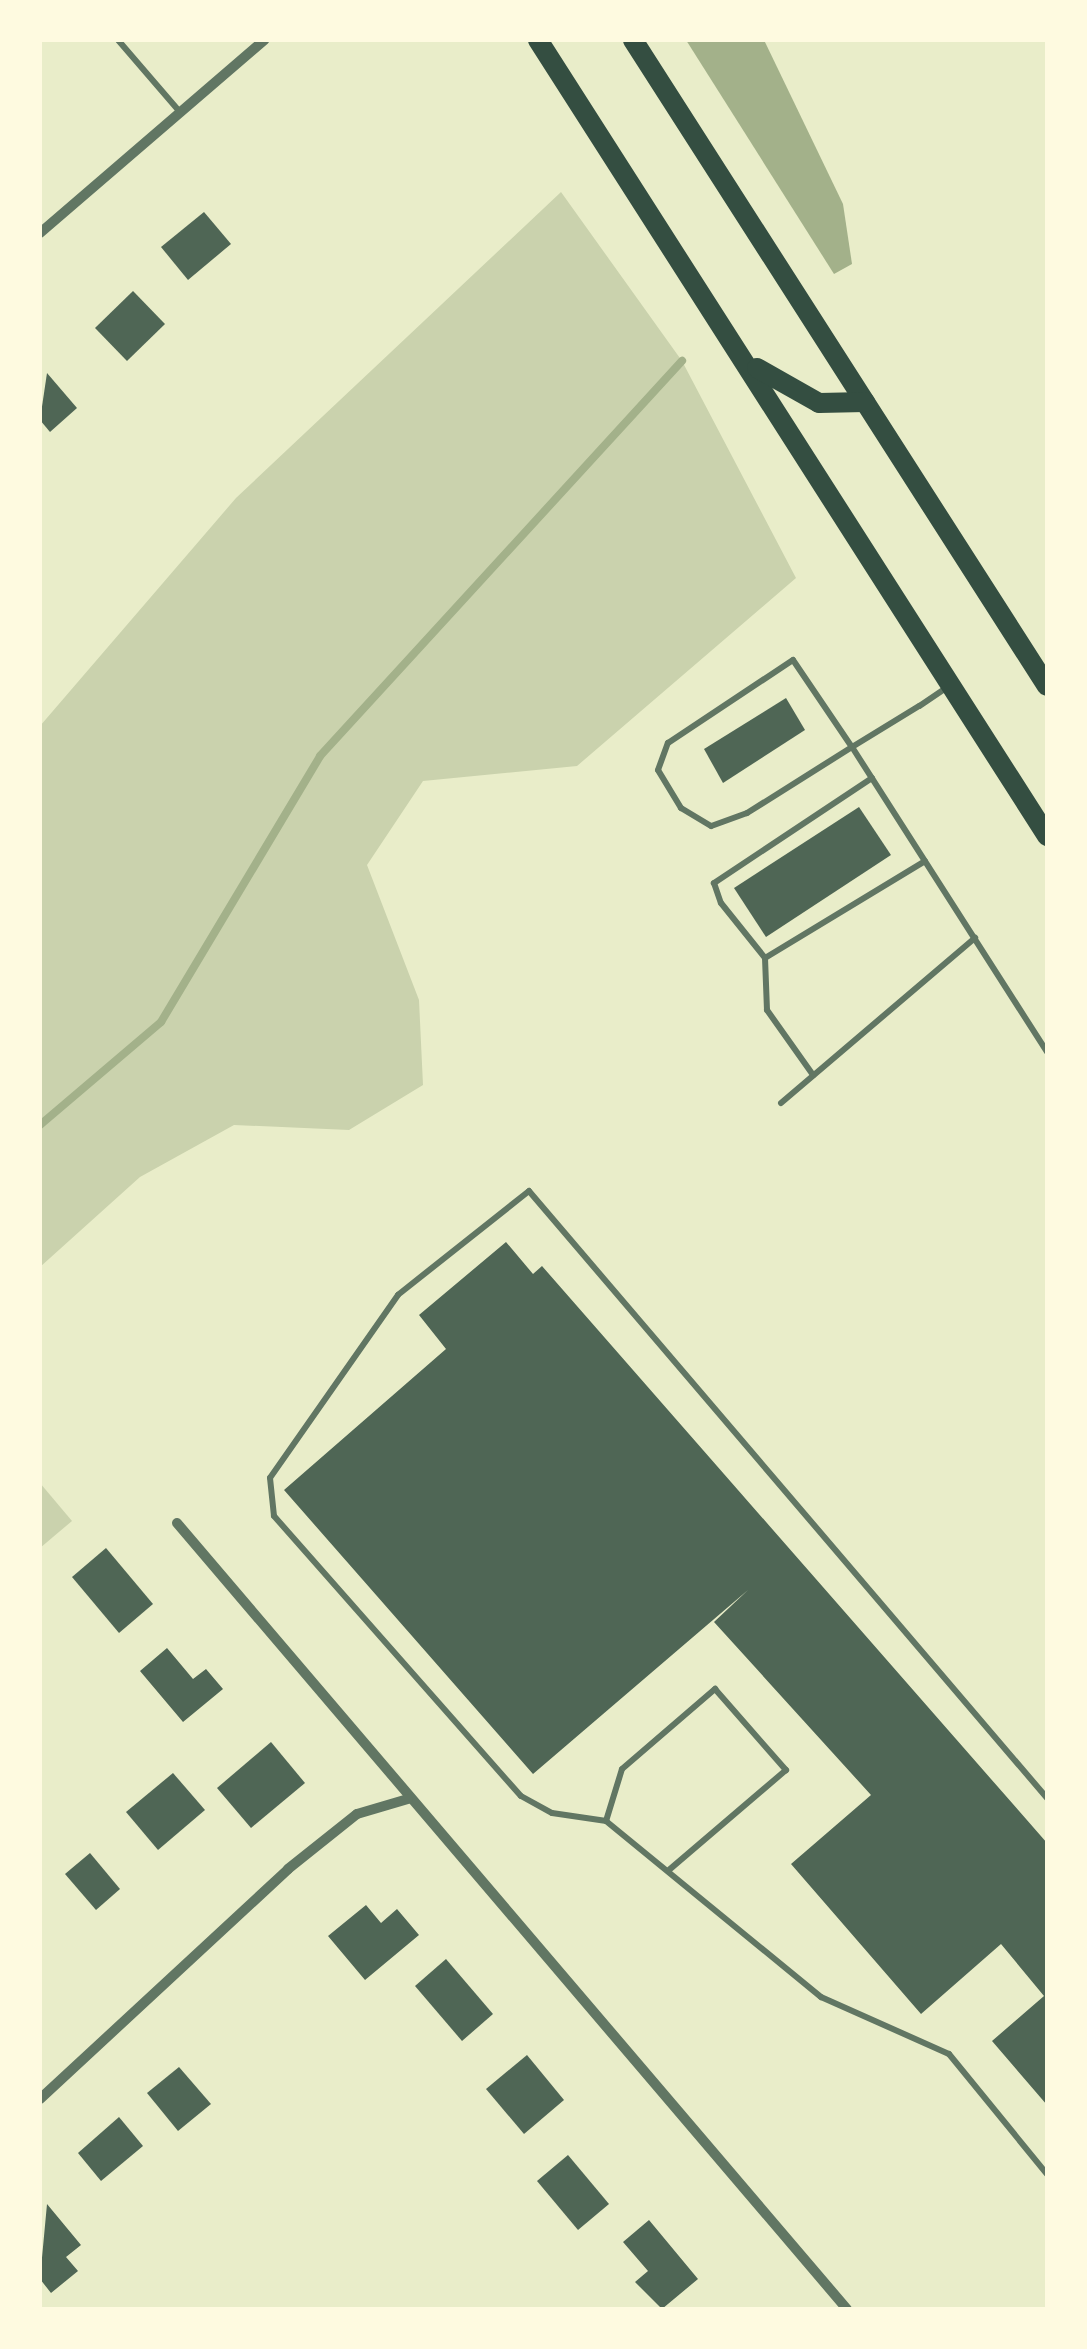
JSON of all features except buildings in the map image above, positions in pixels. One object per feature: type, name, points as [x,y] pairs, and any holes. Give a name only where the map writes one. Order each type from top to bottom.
[{"type":"highway","points":[[538,40],[1047,836]]},
{"type":"highway","points":[[633,40],[1047,686]]},
{"type":"highway","points":[[734,346],[772,382],[819,403],[865,402]]},
{"type":"street","points":[[40,233],[264,40]]},
{"type":"street","points":[[178,1522],[408,1799],[466,1854],[847,2309]]},
{"type":"street","points":[[40,2099],[288,1869],[357,1814],[408,1799]]},
{"type":"lane","points":[[118,40],[180,112]]},
{"type":"lane","points":[[951,686],[852,747],[710,826],[681,808],[658,770],[668,744],[794,660],[852,747],[1047,1052]]},
{"type":"lane","points":[[813,1076],[767,1010],[765,958],[714,884],[872,778]]},
{"type":"lane","points":[[765,958],[925,861]]},
{"type":"lane","points":[[780,1103],[975,938]]},
{"type":"lane","points":[[1047,1798],[529,1191],[398,1295],[270,1478],[274,1516],[521,1796],[552,1813],[606,1821],[670,1869],[821,1996],[949,2054],[1047,2174]]},
{"type":"lane","points":[[606,1821],[622,1769],[716,1688],[786,1770],[670,1869]]},
{"type":"shaded area","points":[[686,40],[764,40],[843,204],[852,264],[834,274]]},
{"type":"shaded area","points":[[561,192],[682,361],[796,578],[577,766],[423,781],[367,865],[419,1000],[423,1085],[349,1130],[234,1125],[140,1177],[40,1267],[40,726],[236,498]]},
{"type":"shaded area","points":[[40,1483],[72,1521],[40,1548]]},
{"type":"waterway","points":[[40,1125],[161,1022],[320,756],[682,361]]}]
